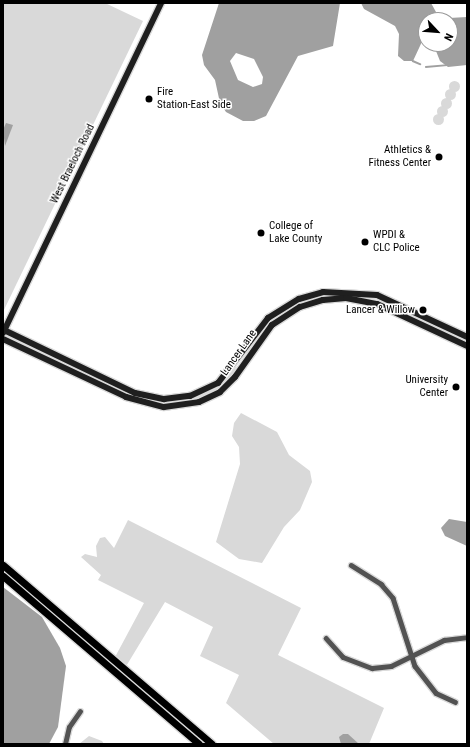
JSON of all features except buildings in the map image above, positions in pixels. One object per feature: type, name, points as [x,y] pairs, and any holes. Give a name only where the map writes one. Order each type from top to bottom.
[{"type":"main road","points":[[3,565],[204,741],[212,744]]},
{"type":"main road","points":[[3,576],[199,744]]},
{"type":"street","name":"West Braeloch Road","points":[[4,332],[161,3]]},
{"type":"street","name":"Lancer Lane","points":[[4,332],[135,393],[164,399],[190,396],[218,383],[268,318],[295,301],[323,292],[377,295],[467,337]]},
{"type":"street","name":"Lancer Lane","points":[[3,339],[126,397],[164,407],[199,402],[220,392],[235,377],[272,325],[300,307],[323,300],[346,298],[377,304],[467,346]]},
{"type":"street","points":[[352,566],[381,584],[393,598],[411,657],[436,693],[455,702]]},
{"type":"street","points":[[326,638],[343,658],[365,667],[391,666],[444,640],[467,637]]},
{"type":"street","points":[[65,744],[69,726],[80,711]]},
{"type":"shaded area","points":[[3,3],[105,3],[143,21],[3,312]]},
{"type":"shaded area","points":[[219,3],[340,3],[333,46],[298,56],[266,116],[254,121],[243,121],[226,112],[220,103],[215,80],[204,65],[202,55]],"holes":[[[236,53],[254,59],[263,77],[262,84],[253,87],[238,80],[230,61]]]},
{"type":"shaded area","points":[[361,3],[431,3],[436,12],[418,12],[418,50],[413,61],[404,61],[398,56],[399,34],[395,26],[364,9]]},
{"type":"shaded area","points":[[467,17],[467,65],[448,67],[440,61],[436,52],[458,52],[458,18]]},
{"type":"shaded area","points":[[454,80],[458,82],[460,86],[458,90],[454,92],[450,90],[448,86],[450,82]]},
{"type":"shaded area","points":[[450,88],[454,90],[456,94],[454,98],[450,100],[446,98],[444,94],[446,90]]},
{"type":"shaded area","points":[[446,97],[450,99],[452,103],[450,107],[446,109],[442,107],[440,103],[442,99]]},
{"type":"shaded area","points":[[442,105],[446,107],[448,111],[446,115],[442,117],[438,115],[436,111],[438,107]]},
{"type":"shaded area","points":[[438,113],[442,115],[444,119],[442,123],[438,125],[434,123],[432,119],[434,115]]},
{"type":"shaded area","points":[[6,123],[13,125],[5,146],[3,130]]},
{"type":"shaded area","points":[[418,316],[467,340],[467,343],[416,319]]},
{"type":"shaded area","points":[[19,340],[60,359],[59,362],[18,343]]},
{"type":"shaded area","points":[[237,364],[234,374],[218,390],[201,398],[166,404],[136,398],[171,401],[197,396],[221,384]]},
{"type":"shaded area","points":[[241,413],[277,432],[289,455],[310,471],[312,482],[300,510],[284,527],[262,563],[239,559],[216,542],[240,464],[239,447],[232,436],[234,423]]},
{"type":"shaded area","points":[[449,519],[467,522],[467,546],[445,536],[441,528]]},
{"type":"shaded area","points":[[128,520],[301,608],[278,655],[384,708],[369,744],[274,744],[226,703],[239,675],[200,656],[213,627],[165,602],[125,668],[114,659],[144,603],[98,580],[101,575],[81,557],[85,554],[97,557],[96,546],[100,538],[105,537],[114,548]]},
{"type":"shaded area","points":[[3,587],[42,617],[60,648],[66,666],[58,727],[49,744],[3,744]]},
{"type":"shaded area","points":[[343,734],[348,734],[359,744],[341,744],[339,737]]},
{"type":"shaded area","points":[[89,736],[102,741],[104,744],[79,744]]},
{"type":"waterway","points":[[413,61],[420,64]]},
{"type":"waterway","points":[[426,67],[447,65]]},
{"type":"place","name":"Fire Station-East Side","points":[[149,99]]},
{"type":"place","name":"Athletics & Fitness Center","points":[[439,157]]},
{"type":"place","name":"College of Lake County","points":[[261,233]]},
{"type":"place","name":"WPDI & CLC Police","points":[[365,242]]},
{"type":"place","name":"Lancer & Willow","points":[[423,310]]},
{"type":"place","name":"University Center","points":[[456,387]]}]
